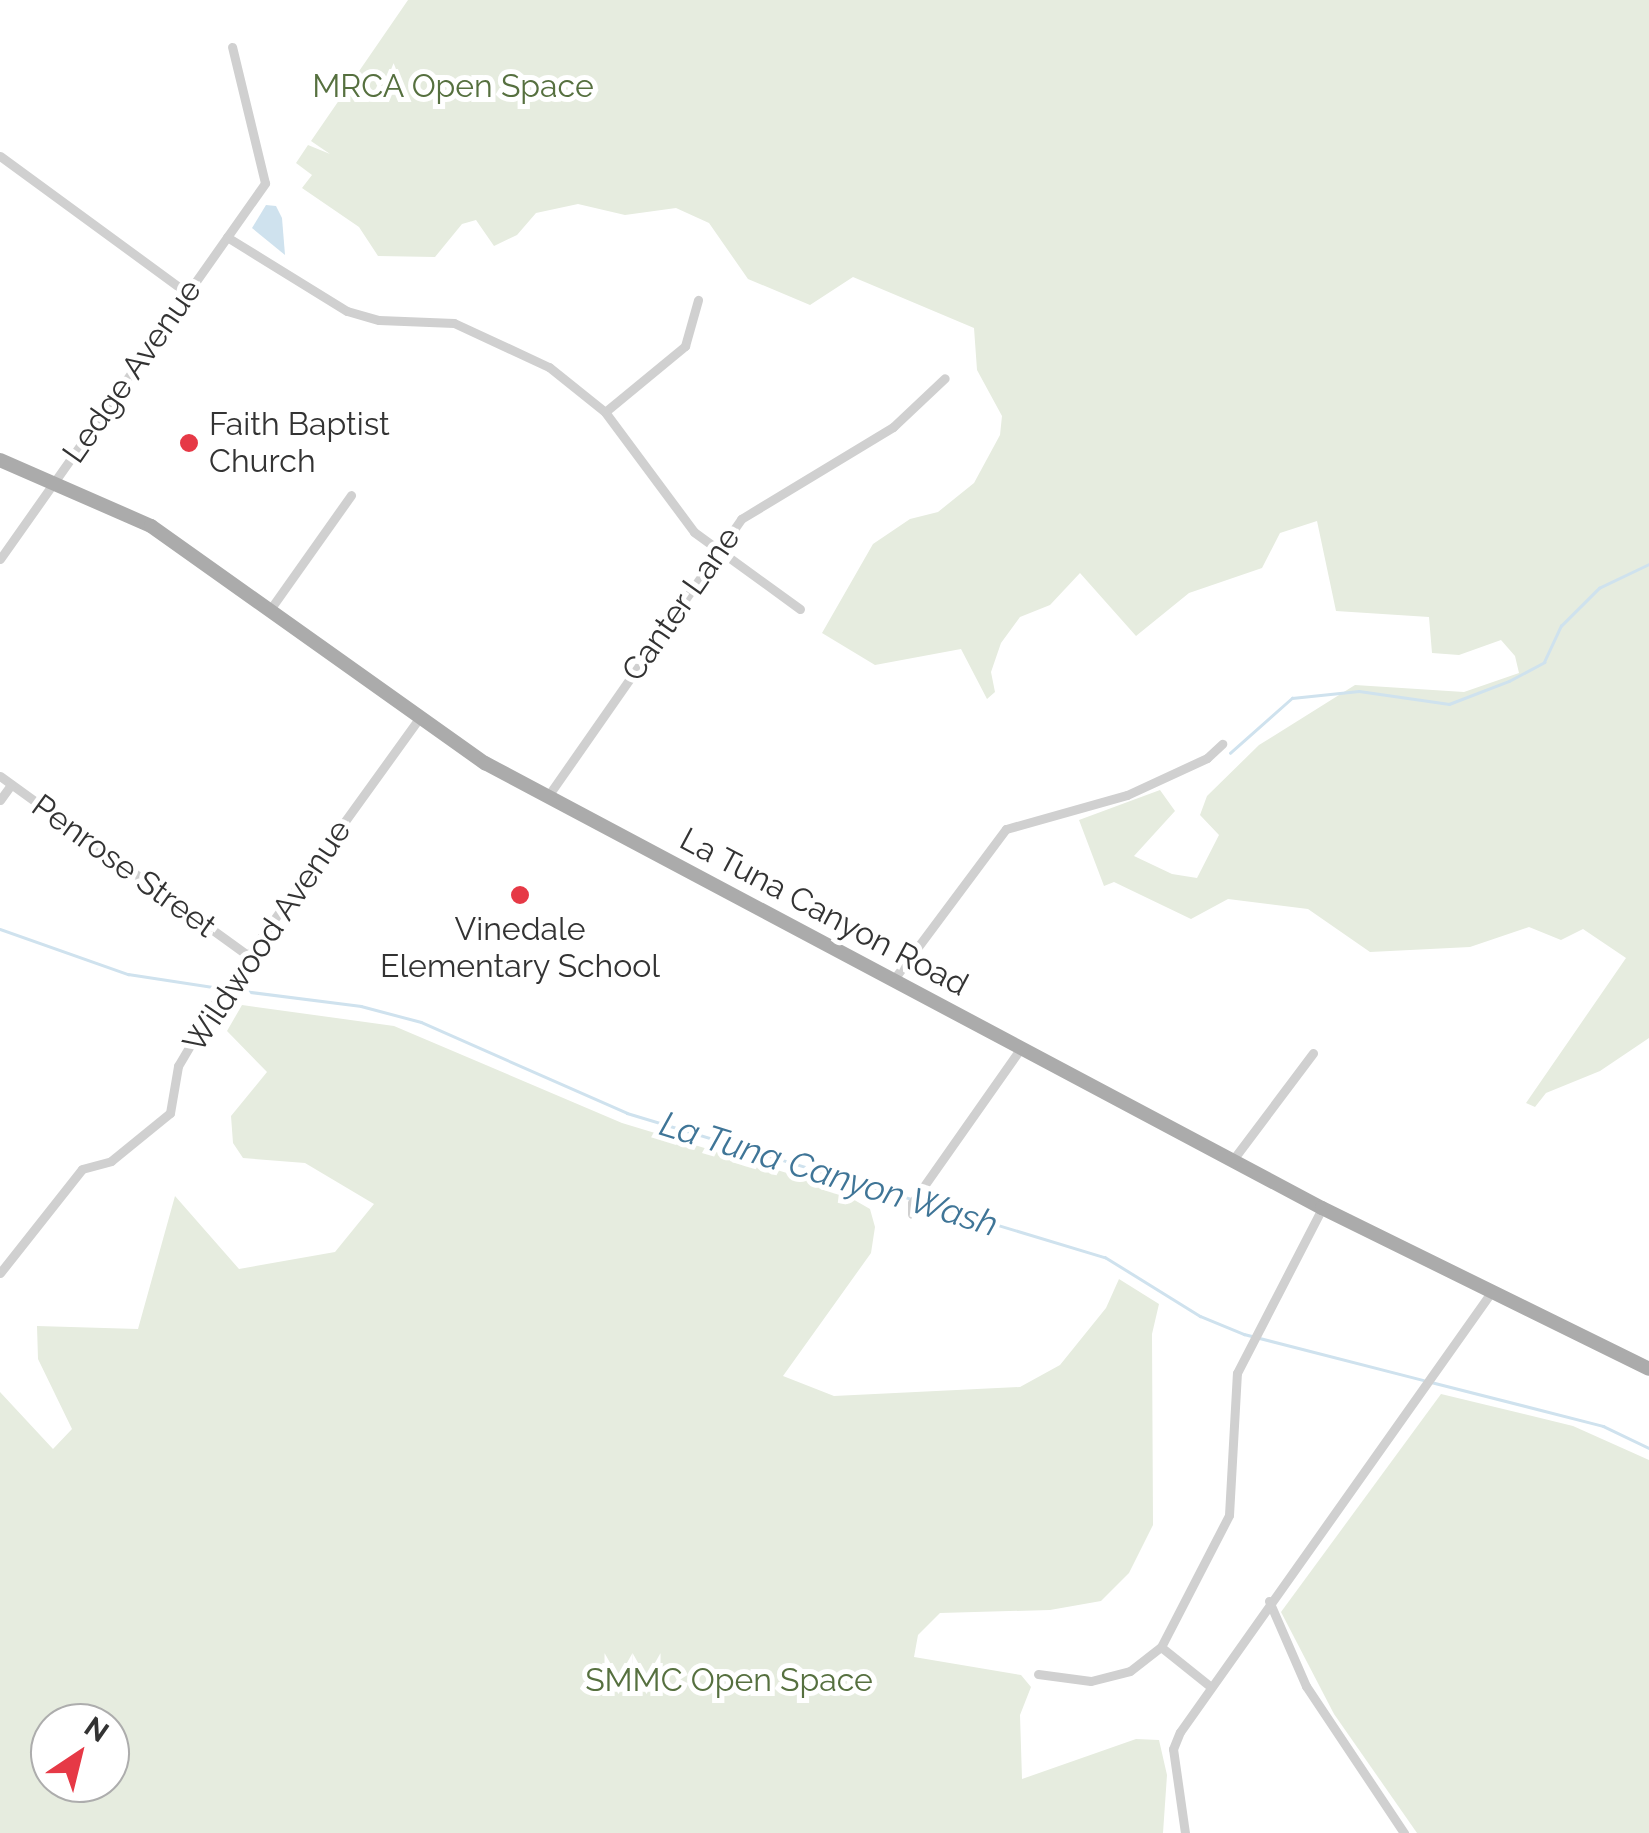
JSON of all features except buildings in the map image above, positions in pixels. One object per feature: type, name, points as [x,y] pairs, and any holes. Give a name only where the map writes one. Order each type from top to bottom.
[{"type":"main road","name":"La Tuna Canyon Road","points":[[0,460],[139,519],[418,720],[548,796],[1322,1208],[1649,1369]]},
{"type":"street","name":"Ledge Avenue","points":[[0,559],[265,182],[232,47]]},
{"type":"street","points":[[0,156],[187,293]]},
{"type":"street","points":[[226,237],[348,311],[379,320],[448,322],[480,332],[549,367],[605,412],[686,524],[800,610]]},
{"type":"street","points":[[605,412],[685,346],[698,300]]},
{"type":"street","name":"Canter Lane","points":[[548,796],[747,513],[893,427],[945,378]]},
{"type":"street","points":[[269,611],[351,496]]},
{"type":"street","name":"Wildwood Avenue","points":[[0,1273],[82,1169],[111,1162],[170,1114],[178,1066],[224,989],[418,720]]},
{"type":"street","points":[[894,979],[1006,829],[1127,795],[1208,758],[1222,744]]},
{"type":"street","name":"Penrose Street","points":[[0,776],[249,956]]},
{"type":"street","points":[[0,800],[11,784]]},
{"type":"street","points":[[914,1204],[1022,1048]]},
{"type":"street","points":[[1232,1160],[1313,1053]]},
{"type":"street","points":[[1038,1674],[1091,1681],[1130,1671],[1161,1648],[1230,1515],[1230,1405],[1254,1336],[1322,1208]]},
{"type":"street","points":[[1185,1833],[1173,1749],[1210,1687],[1490,1294]]},
{"type":"street","points":[[1270,1601],[1306,1686],[1404,1833]]},
{"type":"street","points":[[1161,1648],[1210,1687]]},
{"type":"green space","name":"MRCA Open Space","points":[[408,0],[1649,0],[1649,1038],[1600,1071],[1546,1093],[1535,1107],[1526,1103],[1626,958],[1583,929],[1561,940],[1529,927],[1470,947],[1370,952],[1308,909],[1228,899],[1191,919],[1114,882],[1104,886],[1079,820],[1160,790],[1175,811],[1134,856],[1172,874],[1197,878],[1219,835],[1200,815],[1207,796],[1259,745],[1355,685],[1464,692],[1519,673],[1515,656],[1501,640],[1459,655],[1432,653],[1429,617],[1336,611],[1317,521],[1280,533],[1262,568],[1189,593],[1136,636],[1080,573],[1050,605],[1020,617],[1001,643],[991,672],[995,692],[987,699],[961,649],[875,665],[822,633],[873,544],[910,519],[938,512],[974,483],[1000,435],[1002,416],[977,370],[974,328],[853,277],[810,305],[748,279],[709,223],[676,208],[625,215],[578,204],[536,213],[517,235],[494,246],[476,220],[462,224],[435,257],[378,256],[359,227],[302,188],[312,175],[296,163],[308,145],[330,154],[311,141]]},
{"type":"green space","name":"SMMC Open Space","points":[[242,1005],[394,1026],[622,1123],[830,1186],[870,1209],[875,1227],[871,1253],[783,1376],[834,1396],[1020,1387],[1060,1365],[1106,1308],[1119,1279],[1159,1304],[1152,1334],[1153,1525],[1129,1573],[1101,1601],[1050,1610],[940,1613],[918,1635],[914,1657],[1021,1675],[1031,1687],[1020,1715],[1022,1779],[1136,1739],[1159,1740],[1167,1775],[1163,1833],[0,1833],[0,1392],[53,1449],[72,1429],[38,1359],[37,1326],[138,1329],[175,1196],[239,1269],[335,1252],[374,1204],[305,1163],[243,1158],[233,1143],[231,1116],[267,1072],[227,1031]]},
{"type":"green space","points":[[1441,1394],[1573,1426],[1649,1460],[1649,1833],[1417,1833],[1334,1714],[1281,1612]]},
{"type":"water","points":[[266,205],[276,206],[282,218],[285,255],[252,228]]},
{"type":"waterway","points":[[1230,753],[1292,698],[1359,691],[1449,704],[1509,681],[1544,662],[1561,626],[1599,588],[1649,564]]},
{"type":"waterway","name":"La Tuna Canyon Wash","points":[[0,929],[128,974],[219,988]]},
{"type":"waterway","name":"La Tuna Canyon Wash","points":[[227,989],[361,1006],[421,1022],[627,1113],[1105,1257],[1200,1316],[1244,1334],[1423,1380]]},
{"type":"waterway","name":"La Tuna Canyon Wash","points":[[1431,1382],[1603,1426],[1649,1448]]},
{"type":"place","name":"Faith Baptist Church","points":[[189,443]]},
{"type":"place","name":"Vinedale Elementary School","points":[[520,895]]}]
